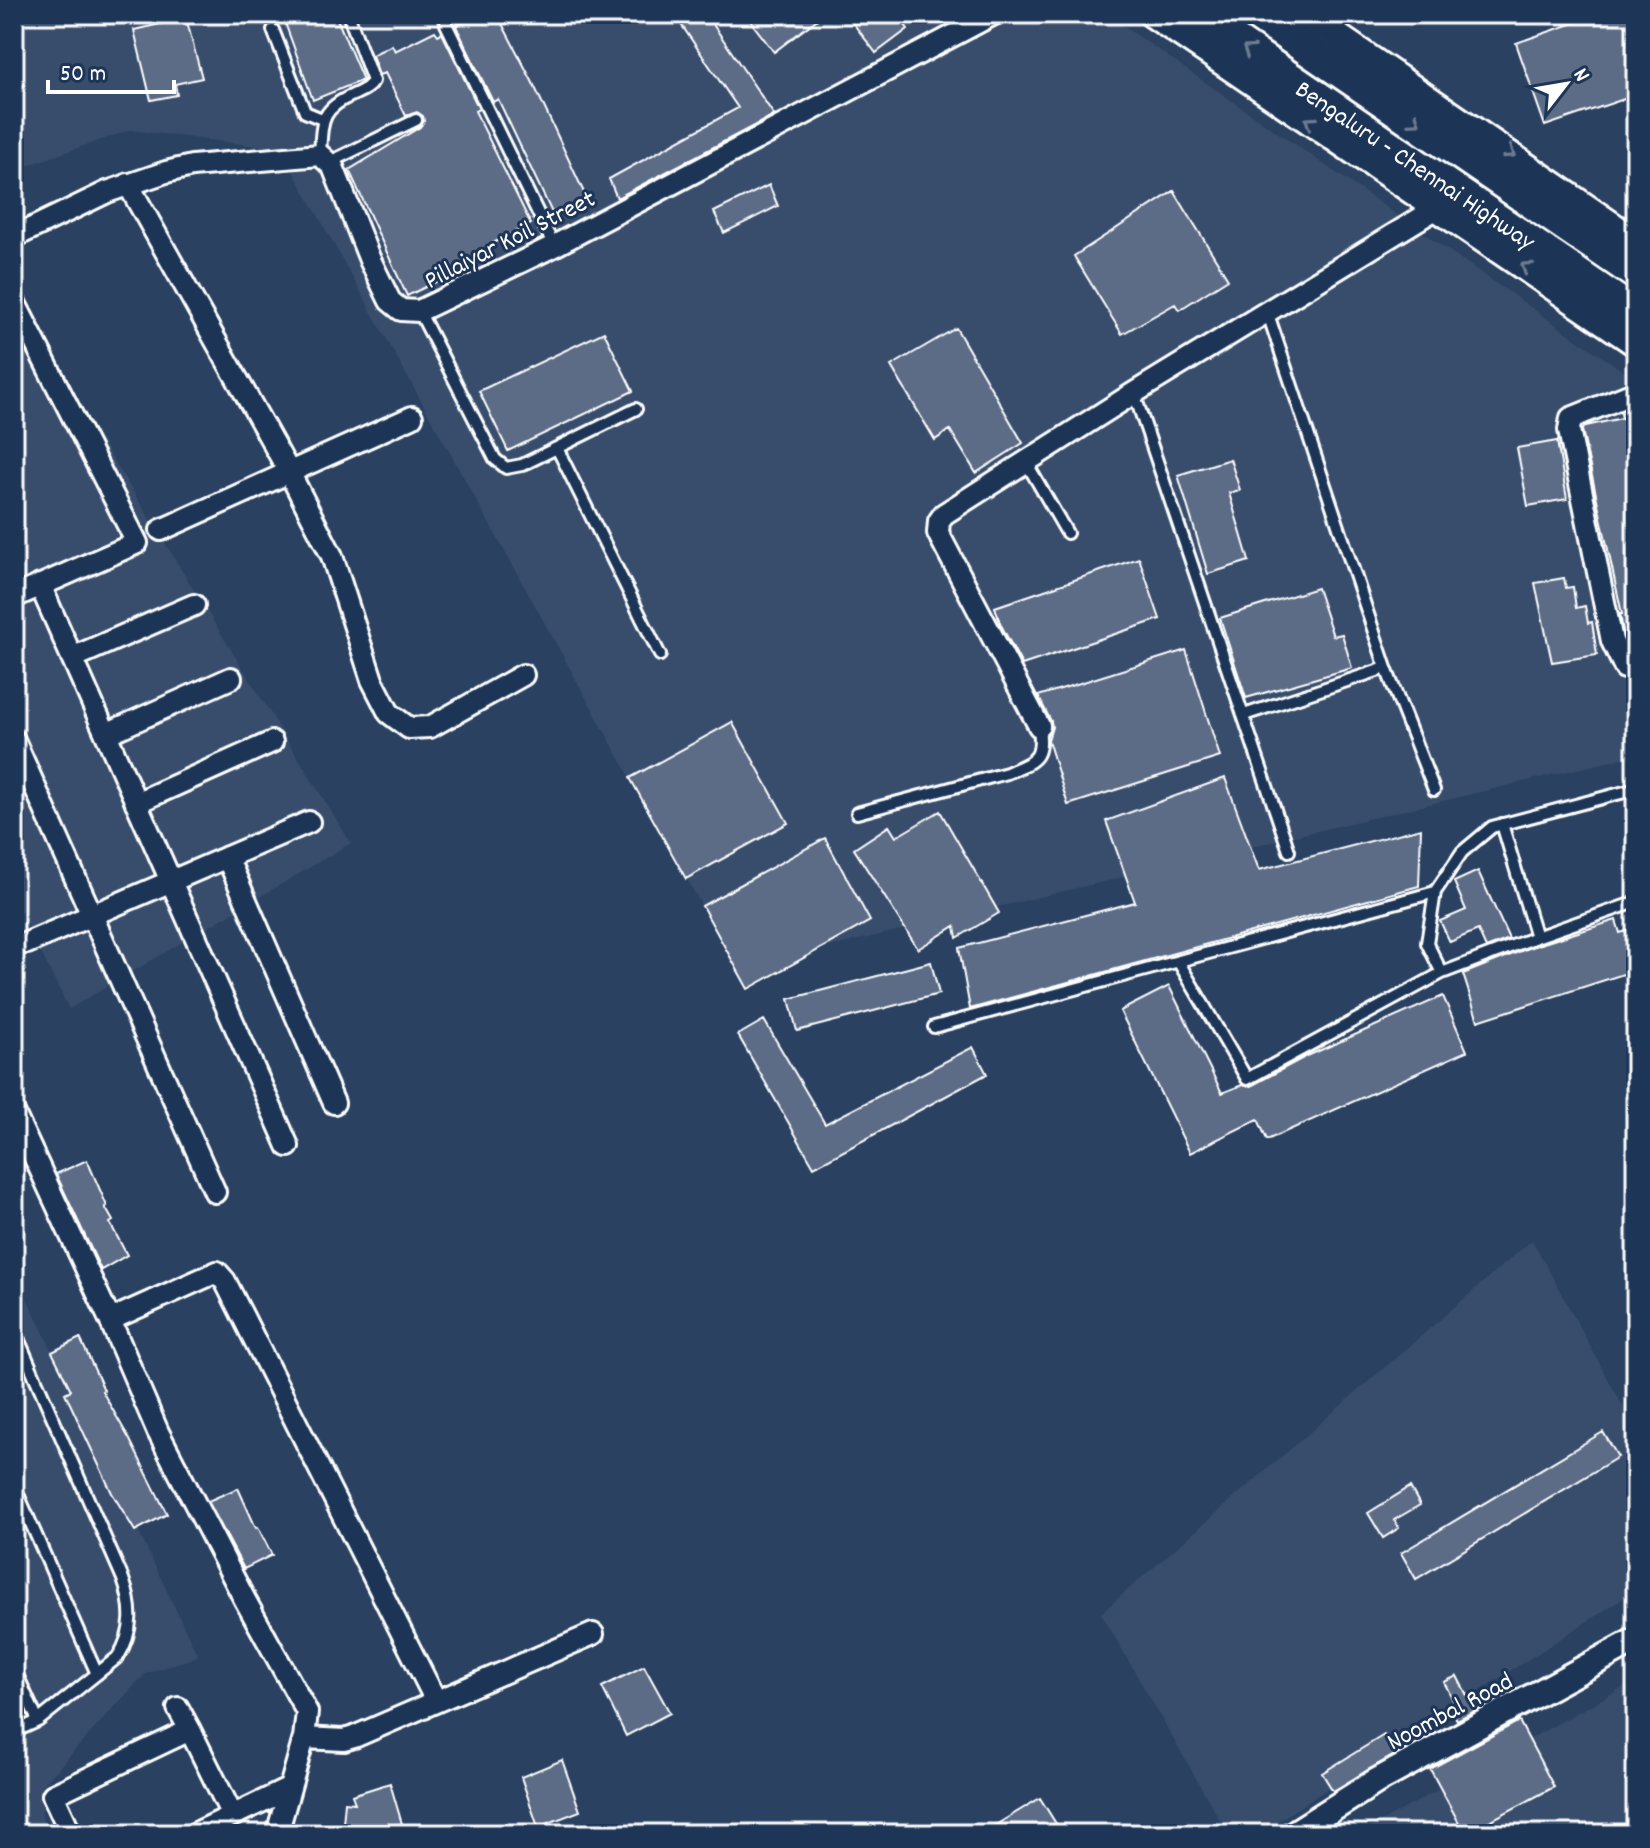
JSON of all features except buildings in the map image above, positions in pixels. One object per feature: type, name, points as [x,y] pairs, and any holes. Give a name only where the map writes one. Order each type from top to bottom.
[{"type":"highway","name":"Bengaluru - Chennai Highway","points":[[1195,14],[1449,201],[1581,291],[1636,315]]},
{"type":"highway","name":"Bengaluru - Chennai Highway","points":[[1257,14],[1630,247]]},
{"type":"street","name":"Pillaiyar Koil Street","points":[[325,158],[390,301],[401,310],[419,311],[554,246],[994,14]]},
{"type":"street","points":[[1039,726],[938,533],[939,521],[944,514],[1134,393],[1449,201],[1151,14]]},
{"type":"street","points":[[1306,14],[1630,247],[1581,291],[1636,344]]},
{"type":"street","points":[[14,237],[128,184],[192,166],[325,158]]},
{"type":"street","points":[[128,184],[289,472],[332,556],[372,680],[389,713],[409,728],[430,727],[523,675]]},
{"type":"street","points":[[14,301],[137,543],[14,597]]},
{"type":"street","points":[[1636,392],[1571,418],[1569,430],[1612,641],[1625,668],[1636,669]]},
{"type":"street","points":[[161,530],[412,417]]},
{"type":"street","points":[[40,585],[288,1146]]},
{"type":"street","points":[[72,658],[194,605]]},
{"type":"street","points":[[106,734],[231,678]]},
{"type":"street","points":[[14,740],[215,1192]]},
{"type":"street","points":[[136,803],[272,742]]},
{"type":"street","points":[[27,943],[309,822]]},
{"type":"street","points":[[227,857],[334,1103]]},
{"type":"street","points":[[14,1113],[158,1432],[307,1712],[304,1738],[277,1834]]},
{"type":"street","points":[[110,1320],[217,1272],[225,1281],[436,1701]]},
{"type":"street","points":[[304,1738],[344,1740],[354,1737],[593,1634]]},
{"type":"street","name":"Noombal Road","points":[[1293,1834],[1375,1782],[1636,1640]]},
{"type":"street","points":[[178,1708],[232,1815]]},
{"type":"street","points":[[71,1834],[53,1795],[190,1730]]},
{"type":"street","points":[[194,1834],[290,1788]]},
{"type":"lane","points":[[348,14],[373,81],[369,87],[335,103],[322,119],[325,158],[416,120]]},
{"type":"lane","points":[[446,24],[554,246]]},
{"type":"lane","points":[[273,30],[305,112],[322,119]]},
{"type":"lane","points":[[419,311],[495,459],[506,468],[522,465],[636,409]]},
{"type":"lane","points":[[1267,311],[1386,668],[1434,790]]},
{"type":"lane","points":[[1134,393],[1289,851]]},
{"type":"lane","points":[[557,448],[660,655]]},
{"type":"lane","points":[[1026,462],[1067,533]]},
{"type":"lane","points":[[1244,715],[1386,668]]},
{"type":"lane","points":[[857,813],[1007,773],[1026,765],[1039,755],[1039,726]]},
{"type":"lane","points":[[1442,973],[1427,943],[1435,892],[1462,852],[1492,827],[1636,789]]},
{"type":"lane","points":[[1502,824],[1536,937]]},
{"type":"lane","points":[[934,1027],[1435,892]]},
{"type":"lane","points":[[1178,961],[1247,1079],[1442,973],[1636,902]]},
{"type":"lane","points":[[14,1329],[129,1596],[132,1611],[124,1647],[118,1657],[38,1721],[14,1732]]},
{"type":"lane","points":[[14,1485],[97,1674]]},
{"type":"lane","points":[[14,1668],[38,1721]]},
{"type":"shaded area","points":[[14,14],[1106,14],[1636,380],[1636,755],[737,969],[281,149],[130,130],[14,170]]},
{"type":"shaded area","points":[[14,300],[351,843],[69,1009],[14,898]]},
{"type":"shaded area","points":[[1532,1240],[1636,1430],[1636,1590],[1257,1834],[1228,1834],[1101,1613]]},
{"type":"shaded area","points":[[14,1271],[198,1656],[145,1674],[41,1787],[43,1834],[14,1834]]},
{"type":"shaded area","points":[[1636,1680],[1636,1834],[1359,1834]]}]
